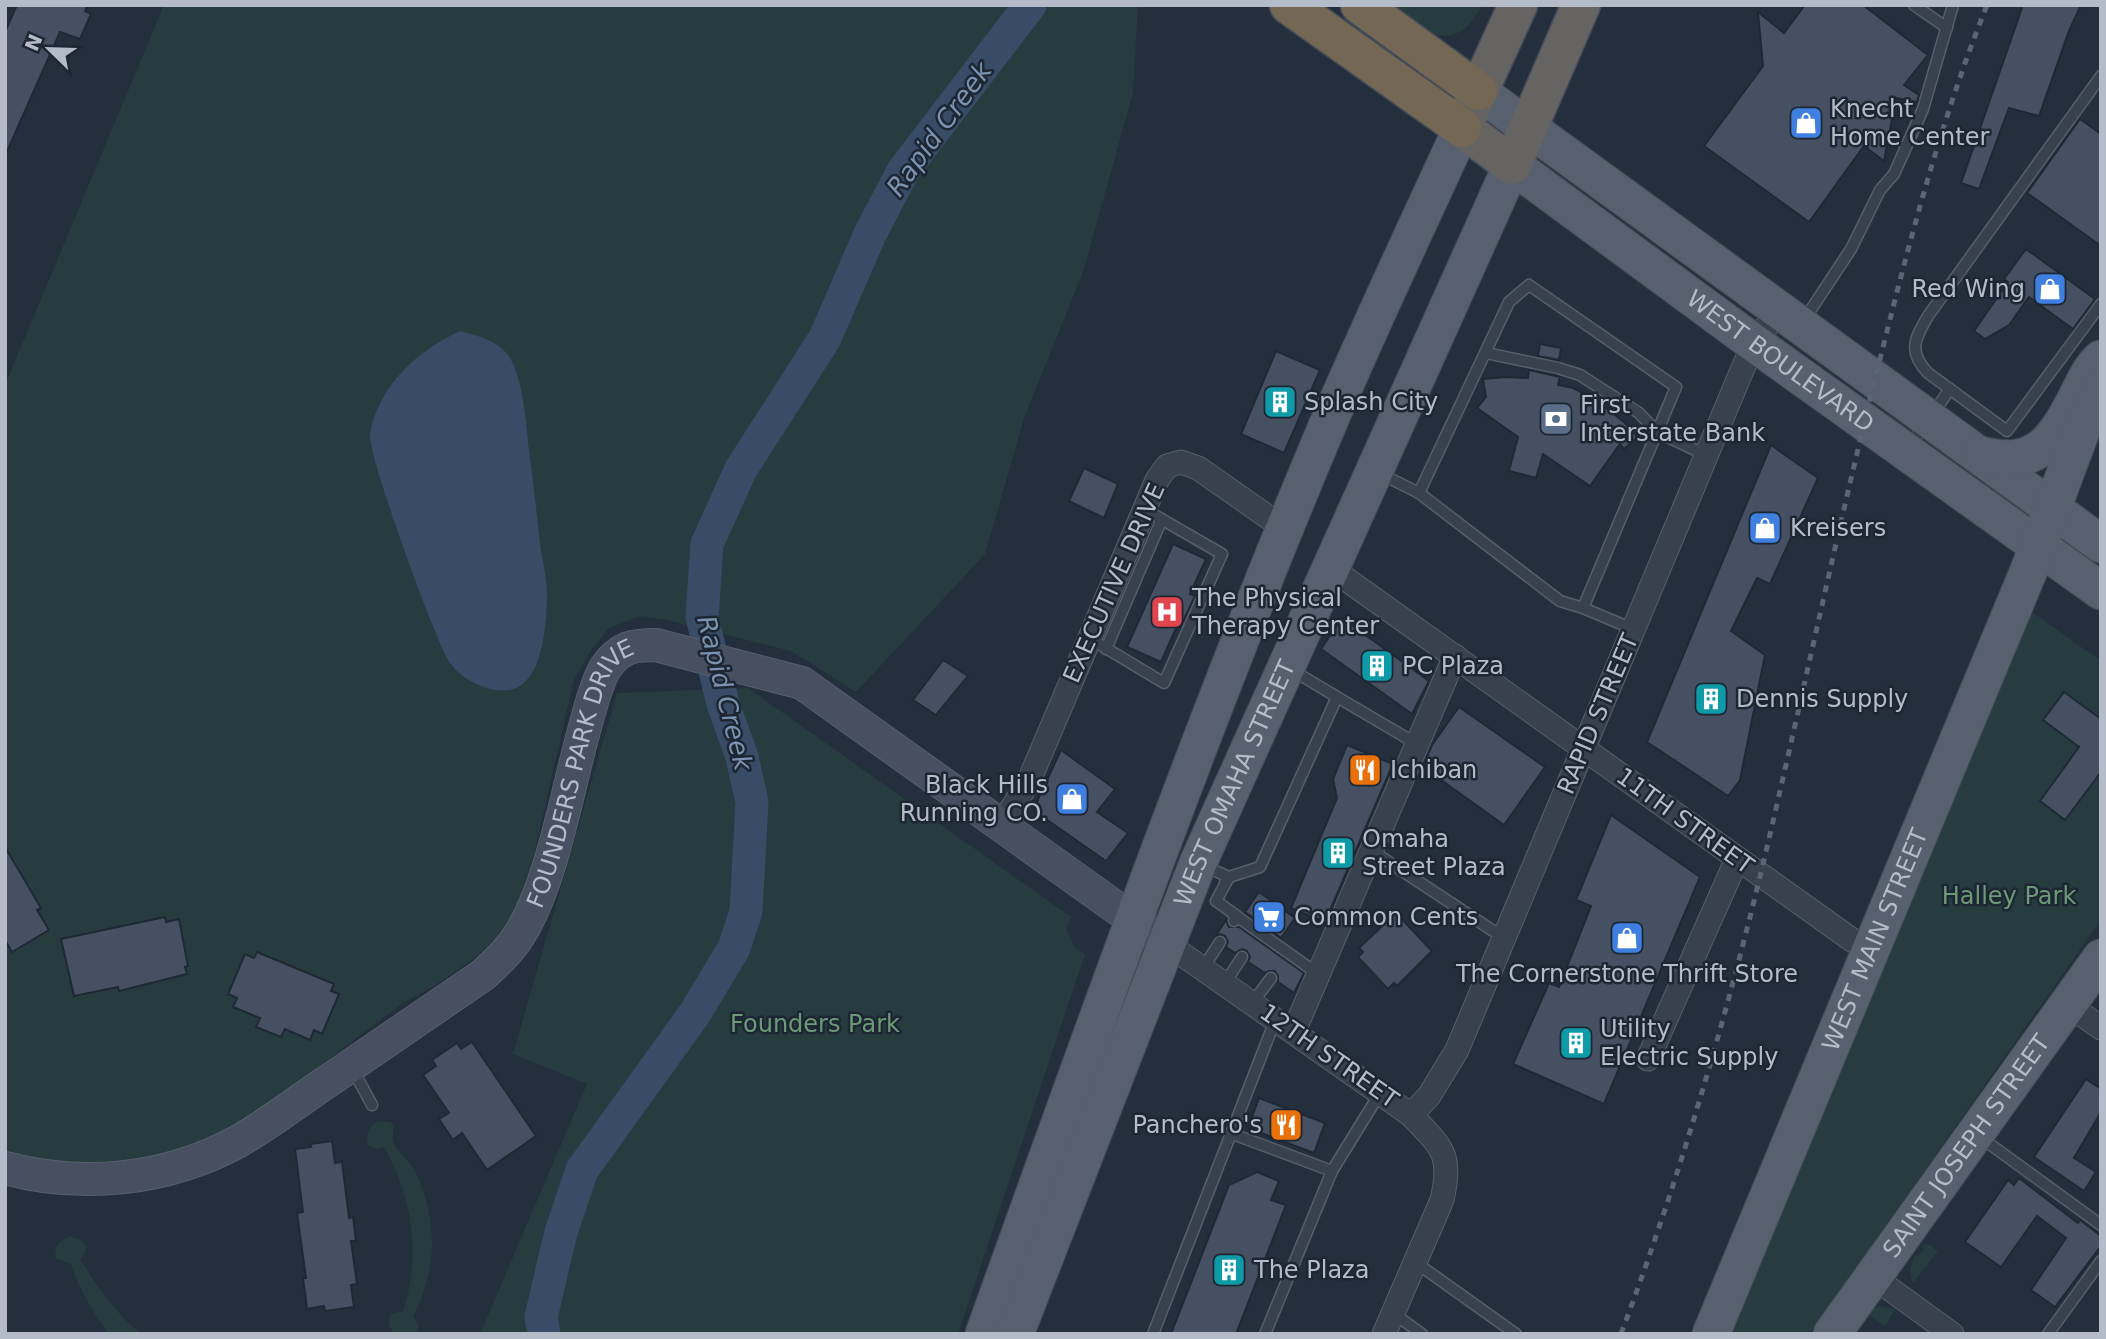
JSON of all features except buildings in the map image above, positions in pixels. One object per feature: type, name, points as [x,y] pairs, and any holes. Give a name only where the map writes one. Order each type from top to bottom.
[{"type":"highway","points":[[1289,5],[1461,128],[1518,5]]},
{"type":"highway","points":[[1360,5],[1478,91]]},
{"type":"highway","name":"WEST OMAHA STREET","points":[[1512,164],[1581,5]]},
{"type":"highway","name":"WEST BOULEVARD","points":[[1461,128],[1512,164]]},
{"type":"main road","name":"WEST BOULEVARD","points":[[1478,91],[1789,318],[1939,404],[1980,455],[2101,544]]},
{"type":"main road","name":"WEST OMAHA STREET","points":[[984,1334],[1133,919],[1285,529],[1355,360],[1461,128]]},
{"type":"main road","name":"WEST OMAHA STREET","points":[[1014,1334],[1166,943],[1213,870],[1285,665],[1512,164]]},
{"type":"main road","name":"WEST BOULEVARD","points":[[1512,164],[1754,343],[2101,591]]},
{"type":"main road","points":[[1980,455],[2010,460],[2023,459],[2035,452],[2063,424],[2092,367],[2101,359]]},
{"type":"main road","name":"WEST MAIN STREET","points":[[1711,1334],[2039,546],[2083,426],[2101,387]]},
{"type":"main road","name":"FOUNDERS PARK DRIVE","points":[[5,1168],[42,1176],[96,1180],[136,1175],[191,1162],[238,1141],[483,975],[516,940],[527,921],[544,877],[586,722],[604,670],[617,654],[633,645],[656,645],[803,682],[1166,943]]},
{"type":"main road","name":"SAINT JOSEPH STREET","points":[[1832,1334],[2101,958]]},
{"type":"street","name":"RAPID STREET","points":[[1411,1115],[1429,1096],[1457,1050],[1754,343],[1789,318]]},
{"type":"street","name":"EXECUTIVE DRIVE","points":[[1001,825],[1028,783],[1098,643],[1153,514],[1157,480],[1167,466],[1181,462],[1198,468],[1285,529]]},
{"type":"street","name":"11TH STREET","points":[[1329,567],[1852,940],[1872,949]]},
{"type":"street","points":[[1285,1024],[1318,974],[1455,656]]},
{"type":"street","points":[[1648,1059],[1737,859]]},
{"type":"street","name":"12TH STREET","points":[[1166,943],[1411,1115],[1436,1141],[1446,1157],[1448,1177],[1442,1199],[1389,1323]]},
{"type":"street","points":[[2067,1004],[2101,1028]]},
{"type":"street","points":[[1872,1276],[1952,1334]]},
{"type":"lane","points":[[1914,5],[1947,28]]},
{"type":"lane","points":[[1789,318],[1851,249],[1880,190],[1894,174],[1923,108],[1953,5]]},
{"type":"lane","points":[[2101,76],[1927,316],[1915,343],[1915,355],[1939,404],[2007,431],[2101,304]]},
{"type":"lane","points":[[1419,492],[1509,302],[1530,285],[1676,387],[1583,608]]},
{"type":"lane","points":[[1486,353],[1580,375],[1639,413],[1657,432],[1706,455]]},
{"type":"lane","points":[[1906,452],[1939,404]]},
{"type":"lane","points":[[1373,470],[1419,492],[1560,601],[1633,629]]},
{"type":"lane","points":[[1098,643],[1164,683],[1222,554],[1153,514]]},
{"type":"lane","points":[[1285,665],[1417,744]]},
{"type":"lane","points":[[1318,974],[1257,934],[1216,901],[1213,870],[1260,867],[1337,697]]},
{"type":"lane","points":[[1372,851],[1504,938]]},
{"type":"lane","points":[[1203,968],[1220,942]]},
{"type":"lane","points":[[1225,983],[1242,957]]},
{"type":"lane","points":[[1253,1002],[1271,978]]},
{"type":"lane","points":[[1153,1334],[1230,1133],[1285,1024]]},
{"type":"lane","points":[[351,1065],[373,1105]]},
{"type":"lane","points":[[1265,1334],[1332,1171],[1380,1093]]},
{"type":"lane","points":[[1230,1133],[1332,1171]]},
{"type":"lane","points":[[1975,1133],[2101,1225]]},
{"type":"lane","points":[[2048,1334],[2101,1261]]},
{"type":"lane","points":[[1415,1262],[1516,1334]]},
{"type":"lane","points":[[1389,1323],[1422,1334]]},
{"type":"green space","points":[[164,5],[1138,5],[1133,93],[1083,272],[1024,418],[985,554],[856,692],[791,651],[667,620],[640,616],[609,628],[591,650],[574,680],[532,863],[503,931],[476,957],[436,985],[403,1003],[236,1129],[176,1152],[124,1164],[64,1166],[5,1153],[5,385]]},
{"type":"green space","points":[[1383,5],[1482,5],[1471,22],[1460,32],[1436,35],[1410,23]]},
{"type":"green space","name":"Halley Park","points":[[2032,612],[2101,661],[2101,920],[1809,1334],[1731,1334]]},
{"type":"green space","name":"Founders Park","points":[[748,688],[1071,917],[1066,929],[1076,950],[1085,954],[958,1334],[480,1334],[587,1084],[513,1054],[617,693]]},
{"type":"green space","points":[[378,1121],[390,1122],[393,1125],[394,1144],[415,1171],[428,1207],[431,1262],[427,1281],[413,1316],[419,1326],[416,1334],[395,1334],[389,1325],[391,1314],[403,1311],[409,1290],[413,1248],[408,1207],[394,1166],[384,1147],[376,1149],[368,1145],[368,1131]]},
{"type":"green space","points":[[70,1236],[87,1246],[81,1260],[87,1270],[115,1309],[141,1334],[109,1334],[87,1301],[71,1264],[56,1258],[58,1244]]},
{"type":"green space","points":[[1928,1244],[1938,1251],[1913,1283],[1913,1259],[1924,1249],[1921,1247],[1923,1245]]},
{"type":"green space","points":[[1880,1306],[1895,1309],[1885,1326],[1869,1315],[1868,1311]]},
{"type":"water","points":[[460,331],[488,340],[506,352],[515,368],[524,403],[547,604],[537,664],[521,685],[510,690],[477,684],[461,675],[450,663],[404,548],[379,475],[370,434],[382,400],[402,372],[429,349]]},
{"type":"waterway","name":"Rapid Creek","points":[[544,1334],[541,1317],[561,1232],[582,1170],[695,1013],[734,948],[746,911],[752,802],[742,757],[723,704],[702,617],[707,544],[741,469],[825,338],[870,234],[903,171],[1030,5]]},
{"type":"railway","points":[[1621,1334],[1684,1152],[1720,1029],[1768,843],[1895,300],[1943,130],[1987,5]]},
{"type":"place","name":"Knecht Home Center","points":[[1806,123]]},
{"type":"place","name":"Red Wing","points":[[2050,289]]},
{"type":"place","name":"Splash City","points":[[1280,402]]},
{"type":"place","name":"First Interstate Bank","points":[[1556,419]]},
{"type":"place","name":"Kreisers","points":[[1765,528]]},
{"type":"place","name":"The Physical Therapy Center","points":[[1167,612]]},
{"type":"place","name":"PC Plaza","points":[[1377,666]]},
{"type":"place","name":"Dennis Supply","points":[[1711,699]]},
{"type":"place","name":"Ichiban","points":[[1365,770]]},
{"type":"place","name":"Black Hills Running CO.","points":[[1072,799]]},
{"type":"place","name":"Omaha Street Plaza","points":[[1338,853]]},
{"type":"place","name":"Common Cents","points":[[1269,917]]},
{"type":"place","name":"The Cornerstone Thrift Store","points":[[1627,938]]},
{"type":"place","name":"Utility Electric Supply","points":[[1576,1043]]},
{"type":"place","name":"Panchero's","points":[[1286,1125]]},
{"type":"place","name":"The Plaza","points":[[1229,1270]]}]
